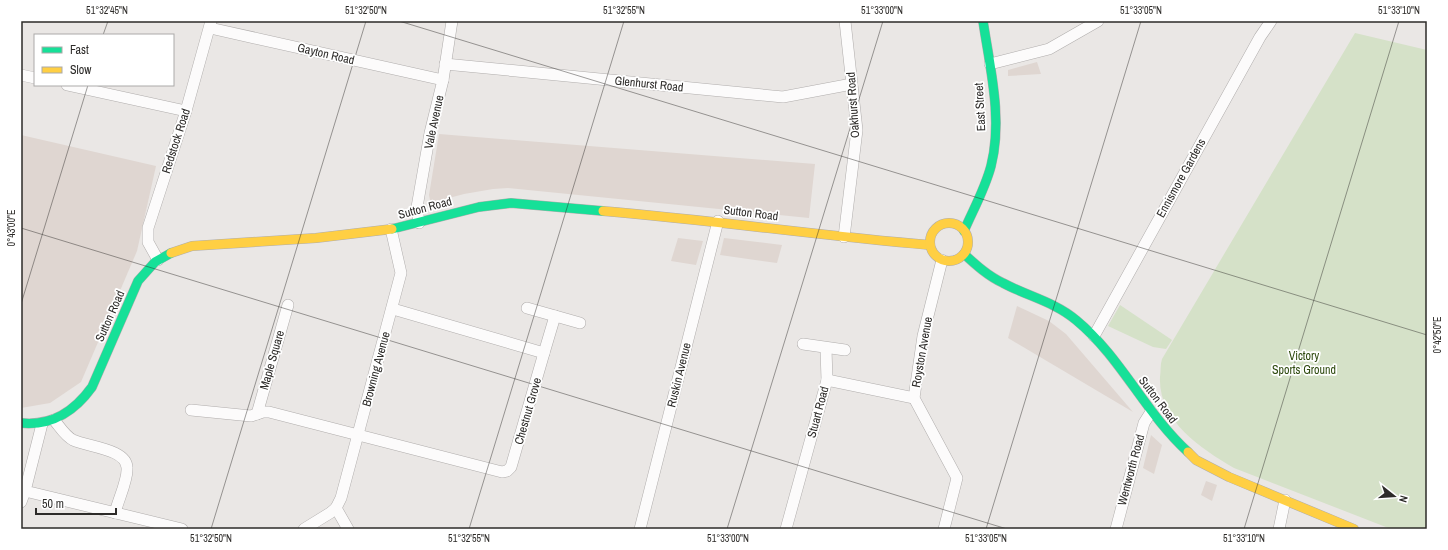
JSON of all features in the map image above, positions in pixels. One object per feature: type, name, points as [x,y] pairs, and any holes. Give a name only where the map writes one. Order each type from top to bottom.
[{"type":"main road","name":"East Street","points":[[964,231],[991,165],[994,146],[995,122],[990,64],[983,21]]},
{"type":"main road","name":"East Street","points":[[964,207],[981,190]]},
{"type":"main road","name":"Sutton Road","points":[[21,423],[42,424],[54,420],[68,414],[86,398],[138,281],[149,267],[158,260],[173,251],[192,246],[359,234],[419,223],[454,212],[493,204],[511,203],[718,221],[887,242],[930,245]]},
{"type":"main road","points":[[946,224],[955,215]]},
{"type":"main road","points":[[946,224],[959,226],[964,231],[967,242],[964,254],[954,260],[942,260],[934,254],[930,245],[934,231],[939,226],[946,224]]},
{"type":"main road","name":"Sutton Road","points":[[964,254],[988,275],[1004,284],[1061,309],[1076,320],[1094,336],[1169,435],[1196,460],[1223,475],[1354,529]]},
{"type":"street","name":"Vale Avenue","points":[[419,223],[417,207],[430,133],[443,80],[452,21]]},
{"type":"street","name":"Oakhurst Road","points":[[844,237],[857,130],[845,21]]},
{"type":"street","points":[[990,64],[1049,49],[1098,21]]},
{"type":"street","name":"Ennismore Gardens","points":[[1094,336],[1270,21]]},
{"type":"street","name":"Gayton Road","points":[[210,24],[443,80]]},
{"type":"street","name":"Redstock Road","points":[[158,260],[148,242],[148,228],[186,111],[210,24]]},
{"type":"street","name":"Glenhurst Road","points":[[445,64],[783,97],[852,84]]},
{"type":"street","points":[[21,75],[34,78]]},
{"type":"street","points":[[72,86],[186,111]]},
{"type":"street","name":"Ruskin Avenue","points":[[640,529],[718,221]]},
{"type":"street","name":"Browning Avenue","points":[[336,508],[341,498],[393,309],[401,273],[391,229]]},
{"type":"street","name":"Royston Avenue","points":[[942,260],[923,336],[914,398],[957,478],[944,529]]},
{"type":"street","name":"Maple Square","points":[[257,414],[288,306]]},
{"type":"street","points":[[527,308],[580,323]]},
{"type":"street","points":[[393,309],[544,353],[555,316]]},
{"type":"street","points":[[803,344],[826,349],[845,350]]},
{"type":"street","points":[[826,349],[827,380]]},
{"type":"street","name":"Chestnut Grove","points":[[358,436],[502,472],[507,471],[511,467],[544,353]]},
{"type":"street","name":"Stuart Road","points":[[786,529],[827,380],[914,398]]},
{"type":"street","points":[[190,410],[251,416],[263,412],[269,412],[358,436]]},
{"type":"street","name":"Wentworth Road","points":[[1116,529],[1144,423],[1151,412]]},
{"type":"street","points":[[54,420],[68,437],[75,441],[120,455],[126,461],[128,469],[115,513]]},
{"type":"street","points":[[21,502],[42,424]]},
{"type":"street","points":[[25,491],[182,529]]},
{"type":"street","points":[[1279,529],[1285,500]]},
{"type":"street","points":[[304,529],[336,508],[348,529]]},
{"type":"shaded area","points":[[1037,62],[1041,74],[1008,76],[1008,70]]},
{"type":"shaded area","points":[[439,134],[815,164],[809,218],[508,188],[464,194],[434,202],[430,200],[429,195]]},
{"type":"shaded area","points":[[21,135],[156,166],[137,251],[81,382],[50,403],[21,408]]},
{"type":"shaded area","points":[[678,238],[703,241],[696,265],[671,261]]},
{"type":"shaded area","points":[[724,238],[782,245],[777,263],[720,255]]},
{"type":"shaded area","points":[[1017,306],[1049,321],[1066,334],[1133,412],[1008,338]]},
{"type":"shaded area","points":[[1151,435],[1162,445],[1154,474],[1143,468]]},
{"type":"shaded area","points":[[1206,481],[1217,485],[1212,501],[1201,495]]},
{"type":"green space","name":"Victory Sports Ground","points":[[1355,33],[1427,50],[1427,529],[1391,529],[1234,468],[1195,442],[1184,431],[1166,407],[1161,392],[1160,377],[1162,359]]},
{"type":"green space","points":[[1120,305],[1172,340],[1166,349],[1153,347],[1108,326]]},
{"type":"traffic: fast","points":[[964,231],[986,183],[991,166],[996,130],[996,112],[992,75],[983,21]]},
{"type":"traffic: fast","points":[[392,229],[479,207],[511,203],[603,211]]},
{"type":"traffic: fast","points":[[21,423],[52,420],[61,416],[78,404],[92,387],[138,281],[155,262],[171,253]]},
{"type":"traffic: fast","points":[[964,254],[992,277],[1012,288],[1059,308],[1076,320],[1106,351],[1159,420],[1188,452]]},
{"type":"traffic: slow","points":[[603,211],[930,245]]},
{"type":"traffic: slow","points":[[949,223],[962,229],[968,242],[962,255],[949,261],[936,255],[930,242],[936,229],[949,223]]},
{"type":"traffic: slow","points":[[171,253],[192,246],[316,238],[392,229]]},
{"type":"traffic: slow","points":[[1188,452],[1196,460],[1229,477],[1354,529]]}]
